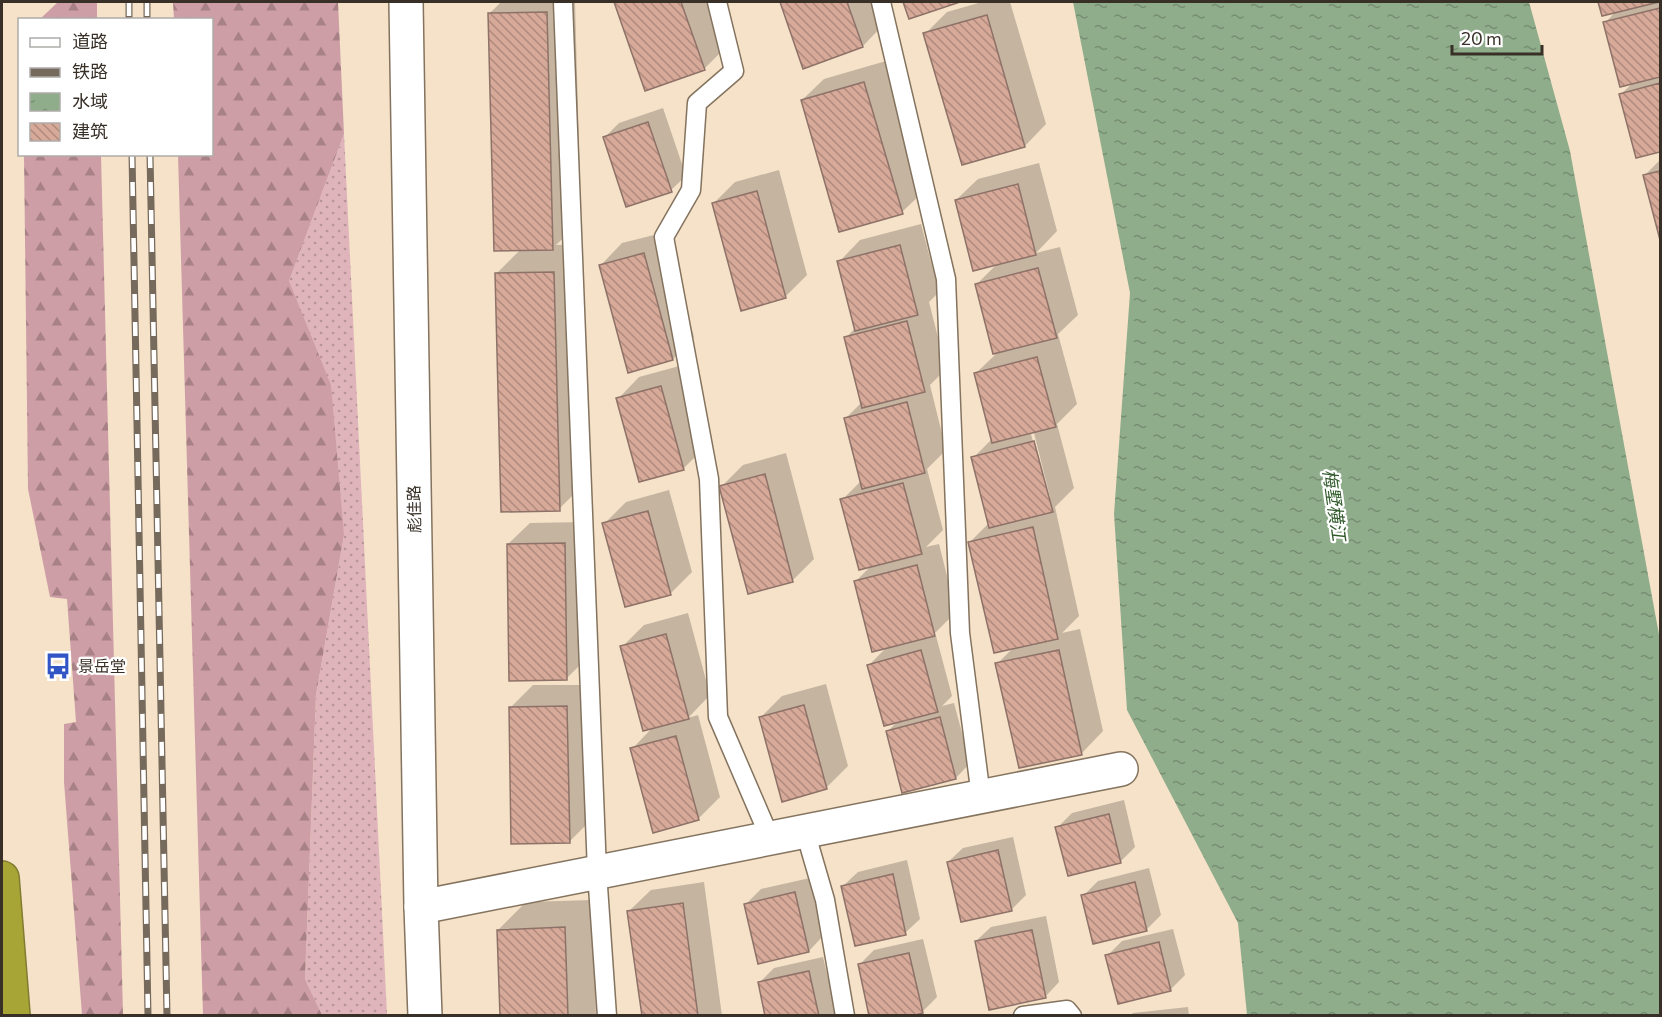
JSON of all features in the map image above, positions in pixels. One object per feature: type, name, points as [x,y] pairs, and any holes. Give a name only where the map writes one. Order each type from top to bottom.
[{"type":"highway","points":[[2,878],[14,1016]]},
{"type":"street","name":"彪佳路","points":[[406,2],[421,907],[425,1016]]},
{"type":"street","points":[[421,907],[1121,769]]},
{"type":"lane","points":[[563,2],[597,872],[607,1016]]},
{"type":"lane","points":[[717,2],[734,71],[697,103],[691,190],[664,237],[709,479],[718,717],[770,838]]},
{"type":"lane","points":[[881,2],[946,279],[960,633],[981,797]]},
{"type":"lane","points":[[805,831],[825,900],[845,1016]]},
{"type":"lane","points":[[1023,1016],[1067,1010],[1072,1016]]},
{"type":"shaded area","points":[[344,134],[387,1015],[322,1015],[305,979],[316,695],[344,535],[289,281]]},
{"type":"green space","points":[[58,2],[97,2],[97,18],[41,18]]},
{"type":"green space","points":[[173,2],[338,2],[344,134],[289,281],[331,385],[344,535],[316,695],[305,979],[322,1015],[203,1015],[178,156],[213,156],[213,18],[174,18]]},
{"type":"green space","points":[[24,156],[101,156],[123,1015],[82,1015],[64,782],[64,724],[76,722],[67,599],[50,597],[28,489]]},
{"type":"water","name":"梅墅横江","points":[[1073,2],[1529,2],[1570,151],[1660,640],[1660,1015],[1247,1015],[1238,923],[1127,710],[1114,514],[1130,293]]},
{"type":"building","points":[[614,2],[681,2],[705,70],[645,91]]},
{"type":"building","points":[[780,2],[847,2],[863,47],[803,69]]},
{"type":"building","points":[[903,2],[960,2],[909,19]]},
{"type":"building","points":[[1598,2],[1659,2],[1602,16]]},
{"type":"building","points":[[1660,8],[1660,77],[1620,87],[1603,22]]},
{"type":"building","points":[[547,12],[553,250],[494,251],[488,13]]},
{"type":"building","points":[[987,15],[1025,147],[962,165],[923,33]]},
{"type":"building","points":[[864,82],[903,214],[839,232],[801,100]]},
{"type":"building","points":[[1660,83],[1660,152],[1636,158],[1619,94]]},
{"type":"building","points":[[648,122],[672,192],[626,207],[603,137]]},
{"type":"building","points":[[1660,171],[1660,240],[1643,175]]},
{"type":"building","points":[[1018,184],[1036,255],[973,271],[955,200]]},
{"type":"building","points":[[757,191],[786,298],[741,311],[712,203]]},
{"type":"building","points":[[900,245],[918,315],[855,331],[837,261]]},
{"type":"building","points":[[644,253],[673,360],[628,373],[599,265]]},
{"type":"building","points":[[1038,268],[1057,338],[993,354],[975,284]]},
{"type":"building","points":[[554,272],[560,511],[501,512],[495,273]]},
{"type":"building","points":[[907,321],[925,392],[862,408],[844,337]]},
{"type":"building","points":[[1037,357],[1056,427],[992,443],[974,373]]},
{"type":"building","points":[[661,386],[684,470],[639,482],[616,398]]},
{"type":"building","points":[[907,402],[925,473],[862,489],[844,418]]},
{"type":"building","points":[[1034,441],[1053,512],[989,528],[971,457]]},
{"type":"building","points":[[765,474],[793,582],[748,594],[719,486]]},
{"type":"building","points":[[903,483],[922,554],[859,570],[840,499]]},
{"type":"building","points":[[648,511],[671,595],[625,607],[602,523]]},
{"type":"building","points":[[1033,527],[1058,639],[994,653],[968,542]]},
{"type":"building","points":[[565,543],[567,680],[509,681],[507,544]]},
{"type":"building","points":[[917,565],[935,636],[872,652],[854,581]]},
{"type":"building","points":[[666,634],[689,719],[643,731],[620,646]]},
{"type":"building","points":[[921,650],[938,712],[884,726],[867,665]]},
{"type":"building","points":[[1059,650],[1082,755],[1019,768],[995,663]]},
{"type":"building","points":[[804,705],[827,789],[782,802],[759,717]]},
{"type":"building","points":[[567,706],[570,843],[511,844],[509,707]]},
{"type":"building","points":[[940,717],[956,779],[902,793],[886,731]]},
{"type":"building","points":[[676,736],[699,820],[653,833],[630,748]]},
{"type":"building","points":[[1109,814],[1121,863],[1068,876],[1055,827]]},
{"type":"building","points":[[998,850],[1012,911],[961,922],[947,862]]},
{"type":"building","points":[[893,874],[906,935],[855,946],[841,886]]},
{"type":"building","points":[[1135,882],[1147,931],[1093,944],[1081,895]]},
{"type":"building","points":[[795,892],[809,952],[758,964],[744,904]]},
{"type":"building","points":[[683,903],[698,1016],[642,1016],[627,911]]},
{"type":"building","points":[[565,927],[568,1016],[500,1016],[497,930]]},
{"type":"building","points":[[1032,930],[1046,998],[989,1010],[975,941]]},
{"type":"building","points":[[1159,942],[1171,991],[1118,1004],[1105,955]]},
{"type":"building","points":[[909,953],[923,1013],[912,1016],[869,1016],[858,964]]},
{"type":"building","points":[[809,971],[819,1016],[765,1016],[758,982]]},
{"type":"railway","points":[[129,2],[129,18]]},
{"type":"railway","points":[[147,2],[147,18]]},
{"type":"railway","points":[[132,156],[148,1016]]},
{"type":"railway","points":[[150,156],[167,1016]]},
{"type":"place","name":"景岳堂","points":[[58,666]]}]
